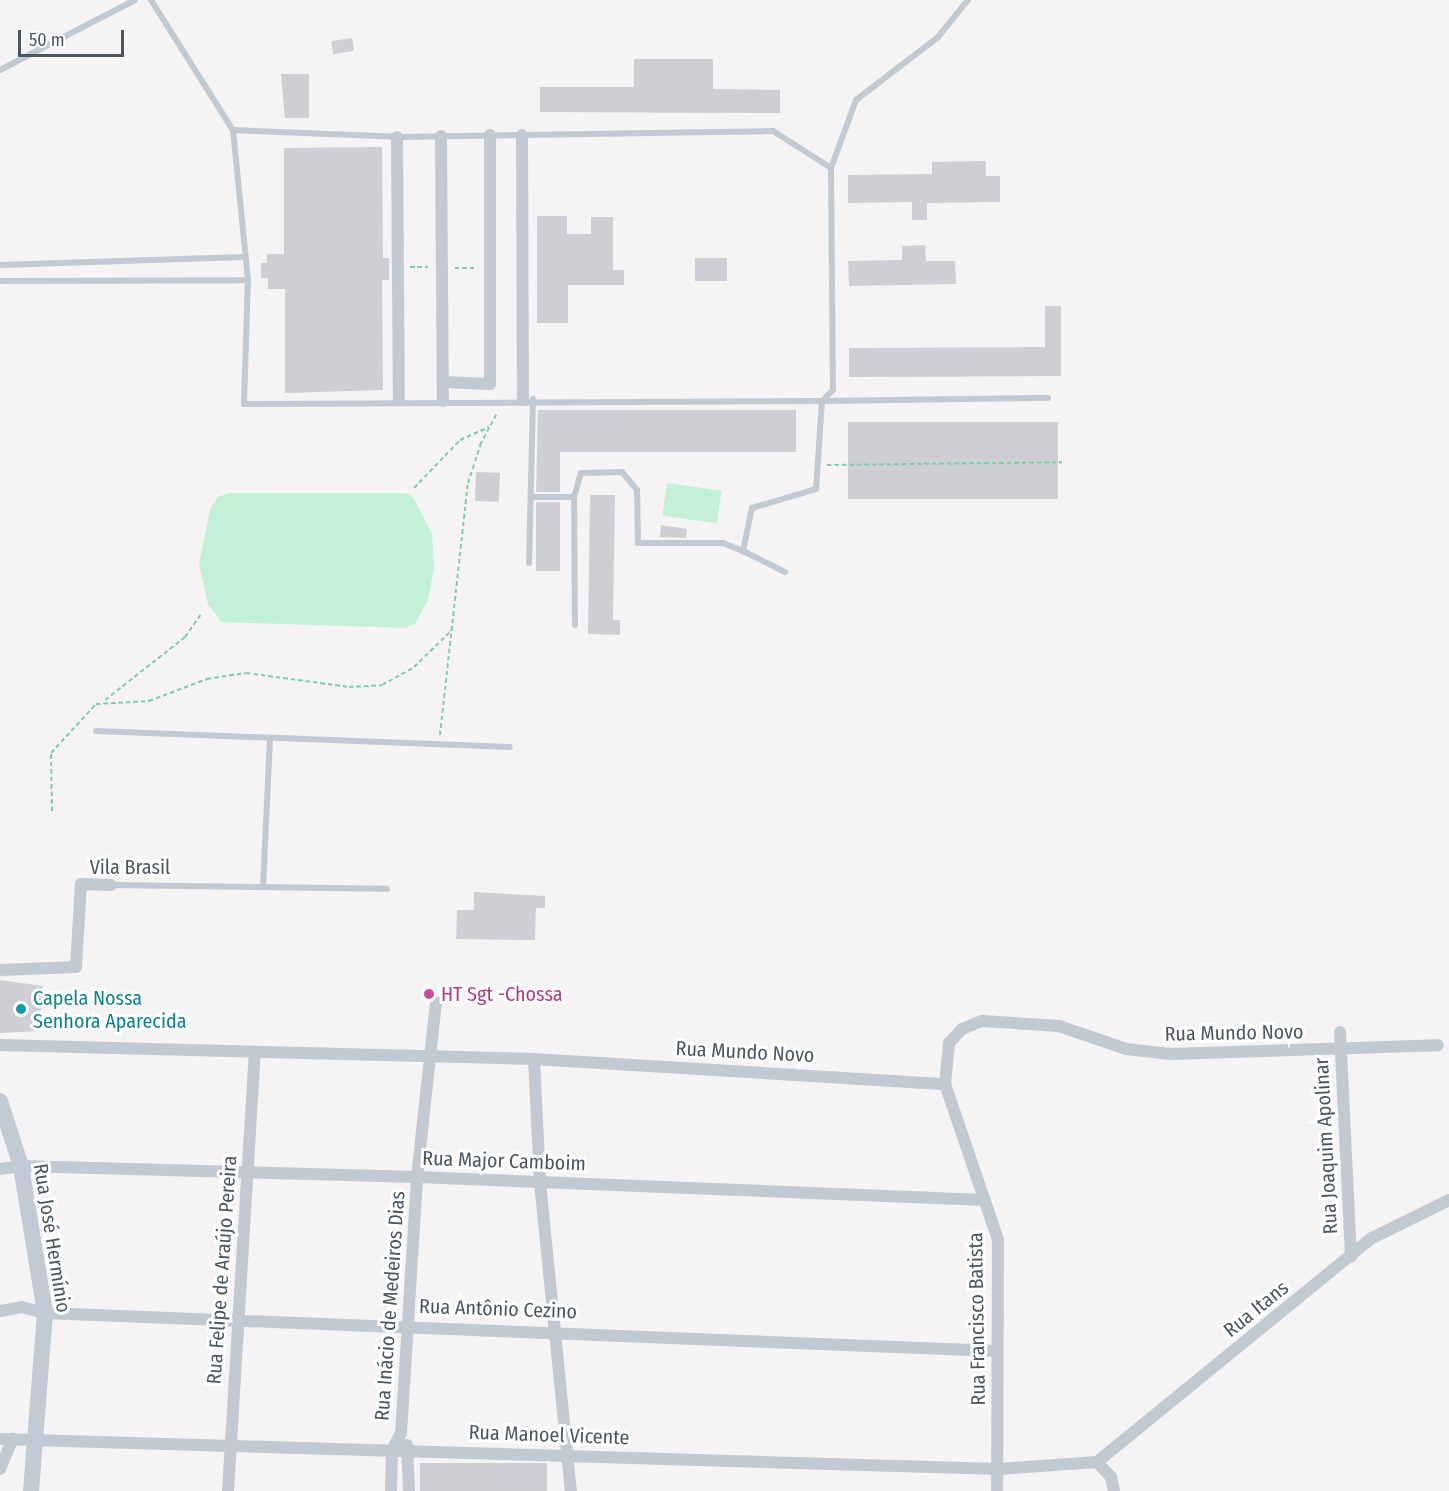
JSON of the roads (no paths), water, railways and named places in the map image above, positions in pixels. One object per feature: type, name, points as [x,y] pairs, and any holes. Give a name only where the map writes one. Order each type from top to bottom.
[{"type":"street","points":[[443,382],[490,384],[490,135]]},
{"type":"street","points":[[522,135],[528,399]]},
{"type":"street","points":[[441,136],[443,401]]},
{"type":"street","points":[[397,137],[399,400]]},
{"type":"street","name":"Vila Brasil","points":[[0,970],[76,967],[81,884],[111,885]]},
{"type":"street","name":"Rua Inácio de Medeiros Dias","points":[[391,1491],[392,1450],[401,1433],[417,1177],[433,1057],[436,1002]]},
{"type":"street","name":"Rua Mundo Novo","points":[[0,1046],[534,1059],[945,1084],[950,1043],[962,1029],[982,1021],[1059,1026],[1126,1049],[1171,1054],[1341,1051],[1438,1045]]},
{"type":"street","name":"Rua Joaquim Apolinar","points":[[1340,1032],[1351,1257]]},
{"type":"street","name":"Rua Felipe de Araújo Pereira","points":[[228,1491],[236,1317],[248,1175],[255,1052]]},
{"type":"street","points":[[534,1059],[540,1182],[572,1491]]},
{"type":"street","name":"Rua Francisco Batista","points":[[945,1084],[998,1240],[999,1469],[997,1491]]},
{"type":"street","name":"Rua José Hermínio","points":[[0,1101],[21,1166],[45,1313],[32,1491]]},
{"type":"street","name":"Rua Major Camboim","points":[[0,1169],[21,1166],[248,1175],[417,1177],[985,1200]]},
{"type":"street","name":"Rua Itans","points":[[1097,1462],[1351,1257],[1392,1227],[1449,1200]]},
{"type":"street","name":"Rua Antônio Cezino","points":[[0,1311],[22,1307],[45,1313],[236,1317],[997,1351]]},
{"type":"street","name":"Rua Inácio de Medeiros Dias","points":[[401,1433],[410,1451],[409,1491]]},
{"type":"street","points":[[0,1469],[6,1439]]},
{"type":"street","name":"Rua Manoel Vicente","points":[[6,1439],[231,1443],[410,1451],[999,1469],[1097,1462]]},
{"type":"street","points":[[1097,1462],[1111,1477],[1114,1491]]},
{"type":"lane","points":[[0,70],[135,0]]},
{"type":"lane","points":[[151,0],[234,130],[244,257],[248,280],[244,404],[528,399],[1047,398]]},
{"type":"lane","points":[[743,551],[752,508],[816,489],[822,400],[833,390],[831,168],[856,100],[938,37],[968,0]]},
{"type":"lane","points":[[234,130],[397,137],[773,131],[831,168]]},
{"type":"lane","points":[[0,264],[244,257]]},
{"type":"lane","points":[[0,281],[248,280]]},
{"type":"lane","points":[[528,399],[532,497],[529,563]]},
{"type":"lane","points":[[575,625],[574,497],[581,473],[622,472],[637,490],[638,543],[723,543],[785,572]]},
{"type":"lane","points":[[532,497],[574,497]]},
{"type":"lane","points":[[96,731],[510,747]]},
{"type":"lane","points":[[263,887],[270,738]]},
{"type":"lane","name":"Vila Brasil","points":[[111,885],[387,889]]},
{"type":"place","name":"HT Sgt -Chossa","points":[[429,994]]},
{"type":"place","name":"Capela Nossa Senhora Aparecida","points":[[21,1009]]}]
